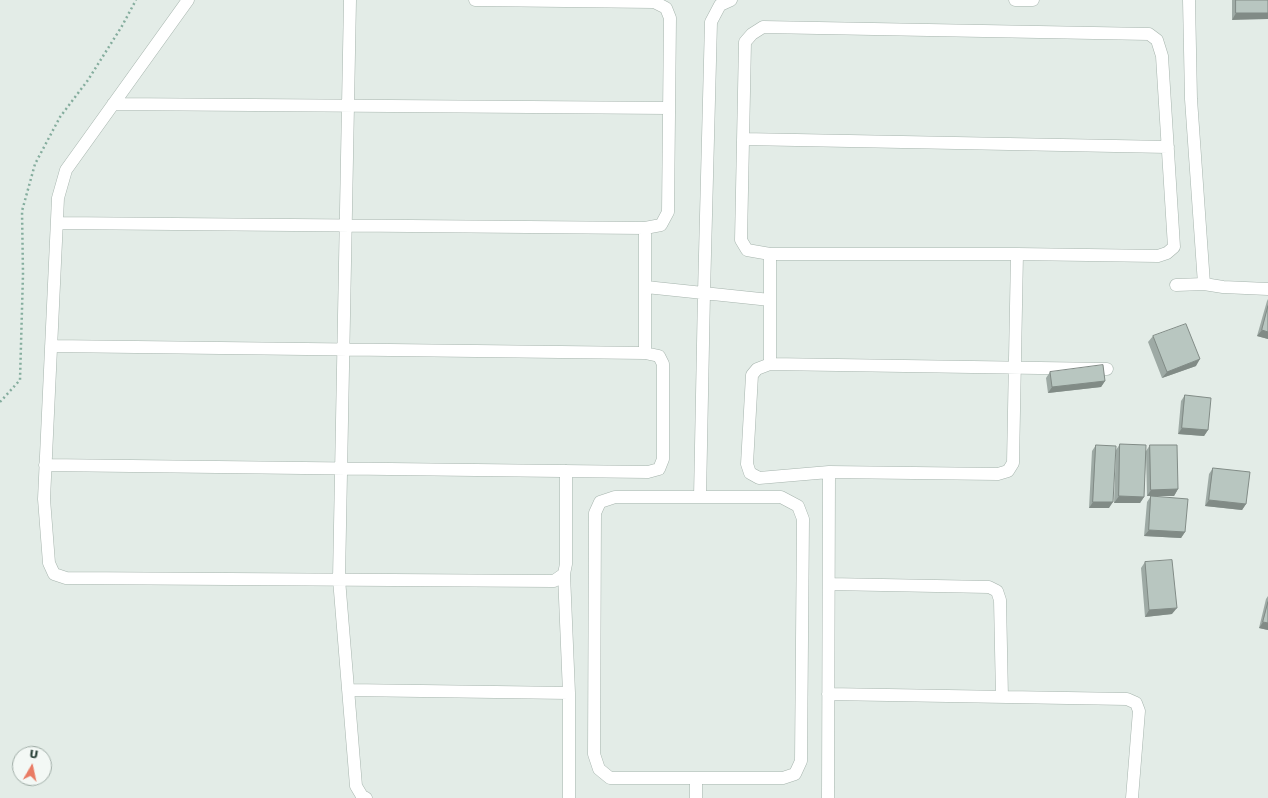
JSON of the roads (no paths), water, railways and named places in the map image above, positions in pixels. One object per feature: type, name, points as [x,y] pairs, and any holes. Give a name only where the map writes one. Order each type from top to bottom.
[{"type":"street","points":[[188,0],[66,170],[58,198],[44,498],[49,563],[54,574],[66,578],[554,581],[564,574]]},
{"type":"street","points":[[350,0],[339,579],[356,786],[362,796],[366,798]]},
{"type":"street","points":[[57,223],[645,228],[661,225],[668,212],[670,18],[666,8],[654,2],[475,0]]},
{"type":"street","points":[[700,497],[711,22],[720,5],[731,0]]},
{"type":"street","points":[[1015,0],[1033,0]]},
{"type":"street","points":[[1189,0],[1191,99],[1204,284]]},
{"type":"street","points":[[763,27],[1149,34],[1157,40],[1162,56],[1174,247],[1167,253],[1158,256],[1017,254],[770,254],[746,250],[740,240],[743,139],[746,42],[752,34],[763,27]]},
{"type":"street","points":[[113,104],[669,108]]},
{"type":"street","points":[[743,139],[1168,147]]},
{"type":"street","points":[[645,228],[645,353]]},
{"type":"street","points":[[770,254],[770,364]]},
{"type":"street","points":[[1017,254],[1015,368],[1013,463],[1008,470],[998,474],[829,472],[759,478],[750,473],[747,464],[752,375],[756,369],[770,364],[1015,368],[1107,369]]},
{"type":"street","points":[[1176,285],[1204,284],[1223,287],[1268,289]]},
{"type":"street","points":[[646,287],[770,300]]},
{"type":"street","points":[[45,465],[648,472],[659,469],[663,459],[663,364],[659,356],[645,353],[51,346]]},
{"type":"street","points":[[566,471],[566,564],[564,574],[569,693],[569,798]]},
{"type":"street","points":[[828,798],[829,472]]},
{"type":"street","points":[[615,497],[700,497],[781,497],[798,506],[803,519],[801,761],[795,774],[783,778],[610,778],[599,769],[594,754],[595,513],[600,502],[615,497]]},
{"type":"street","points":[[829,584],[989,587],[997,591],[1000,600],[1002,697]]},
{"type":"street","points":[[348,690],[569,693]]},
{"type":"street","points":[[828,694],[1127,699],[1136,703],[1139,711],[1132,798]]},
{"type":"street","points":[[696,778],[696,798]]}]
